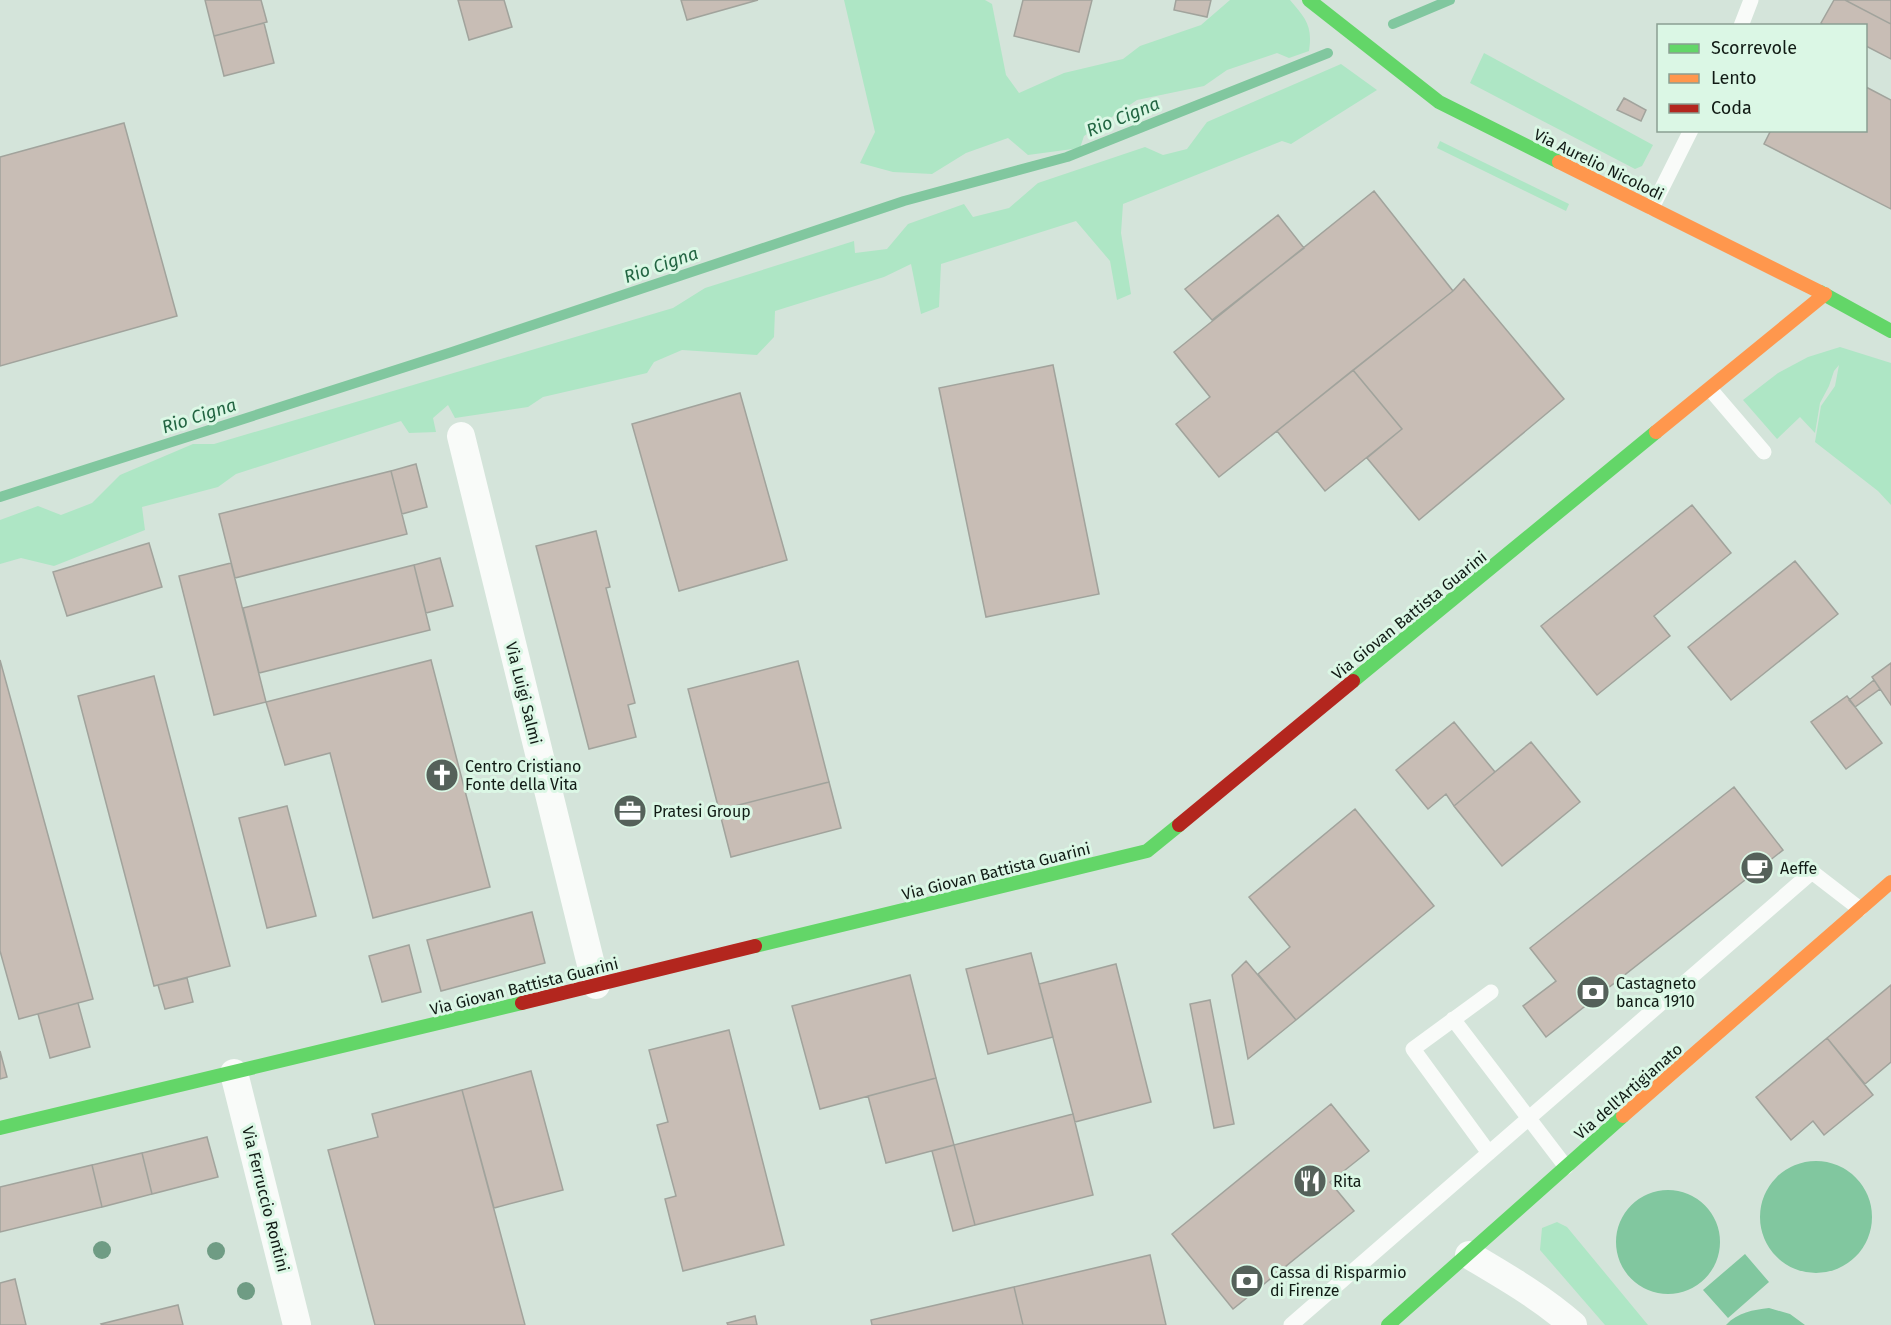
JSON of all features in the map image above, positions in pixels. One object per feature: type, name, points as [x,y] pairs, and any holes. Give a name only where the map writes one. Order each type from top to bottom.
[{"type":"street","name":"Via Aurelio Nicolodi","points":[[1312,3],[1439,102],[1825,294],[1891,331]]},
{"type":"street","name":"Via Giovan Battista Guarini","points":[[0,1128],[1147,851],[1825,294]]},
{"type":"street","name":"Via Luigi Salmi","points":[[461,436],[596,985]]},
{"type":"street","name":"Via dell'Artigianato","points":[[1388,1325],[1891,882]]},
{"type":"street","name":"Via Ferruccio Rontini","points":[[234,1073],[297,1325]]},
{"type":"street","points":[[1470,1255],[1524,1286],[1573,1325]]},
{"type":"lane","points":[[1742,24],[1751,0]]},
{"type":"lane","points":[[1652,208],[1690,132]]},
{"type":"lane","points":[[1710,389],[1764,452]]},
{"type":"lane","points":[[1291,1325],[1812,872],[1860,909]]},
{"type":"lane","points":[[674,966],[678,984]]},
{"type":"lane","points":[[1489,1153],[1413,1049],[1491,992]]},
{"type":"lane","points":[[1453,1019],[1566,1167]]},
{"type":"shaded area","points":[[844,0],[985,0],[992,4],[1006,75],[1019,93],[1064,73],[1123,59],[1140,46],[1201,25],[1230,0],[1290,0],[1307,22],[1310,42],[1309,51],[1289,58],[1277,53],[1227,70],[1204,86],[1137,100],[1084,136],[1080,148],[1028,155],[1008,138],[966,153],[932,174],[893,172],[860,163],[875,132]]},
{"type":"shaded area","points":[[1484,53],[1653,145],[1642,166],[1635,169],[1470,83]]},
{"type":"shaded area","points":[[1341,64],[1377,90],[1291,144],[1282,141],[1123,204],[1121,233],[1131,294],[1117,300],[1110,261],[1076,221],[941,264],[939,307],[921,314],[911,264],[884,277],[775,311],[774,337],[757,355],[682,350],[654,362],[647,373],[543,397],[528,407],[455,418],[448,405],[433,418],[436,432],[409,433],[401,421],[236,474],[218,487],[142,507],[145,530],[54,566],[21,558],[0,564],[0,520],[38,506],[61,515],[92,503],[120,475],[193,444],[214,444],[673,308],[705,288],[854,241],[855,253],[887,249],[908,224],[964,204],[973,217],[1009,208],[1038,183],[1145,147],[1163,155],[1187,149],[1207,122]]},
{"type":"shaded area","points":[[1440,141],[1569,204],[1566,211],[1437,148]]},
{"type":"shaded area","points":[[1840,347],[1891,363],[1891,505],[1878,491],[1815,442],[1821,406],[1835,386],[1839,365],[1820,403],[1815,433],[1800,417],[1777,439],[1743,400],[1778,373],[1808,357]]},
{"type":"shaded area","points":[[1816,1161],[1837,1166],[1855,1178],[1867,1196],[1872,1217],[1867,1238],[1855,1256],[1837,1268],[1816,1273],[1795,1268],[1777,1256],[1765,1238],[1760,1217],[1765,1196],[1777,1178],[1795,1166]]},
{"type":"shaded area","points":[[1668,1190],[1688,1194],[1705,1205],[1716,1222],[1720,1242],[1716,1262],[1705,1279],[1688,1290],[1668,1294],[1648,1290],[1631,1279],[1620,1262],[1616,1242],[1620,1222],[1631,1205],[1648,1194]]},
{"type":"shaded area","points":[[1557,1222],[1567,1227],[1648,1325],[1605,1325],[1540,1250],[1542,1228]]},
{"type":"shaded area","points":[[1745,1254],[1769,1282],[1728,1318],[1703,1290]]},
{"type":"shaded area","points":[[1769,1308],[1790,1314],[1805,1325],[1726,1325],[1741,1314]]},
{"type":"building","points":[[205,0],[261,0],[267,22],[214,36]]},
{"type":"building","points":[[458,0],[504,0],[512,27],[469,40]]},
{"type":"building","points":[[681,0],[758,0],[687,20]]},
{"type":"building","points":[[1023,0],[1092,0],[1079,52],[1014,36]]},
{"type":"building","points":[[1176,0],[1211,0],[1207,17],[1174,10]]},
{"type":"building","points":[[1834,0],[1845,0],[1891,24],[1891,59],[1867,47],[1867,24],[1821,23]]},
{"type":"building","points":[[1845,0],[1891,0],[1891,24]]},
{"type":"building","points":[[264,23],[274,63],[224,76],[214,36]]},
{"type":"building","points":[[1867,88],[1891,100],[1891,209],[1764,144],[1770,132],[1867,132]]},
{"type":"building","points":[[1624,98],[1646,110],[1641,121],[1617,110]]},
{"type":"building","points":[[124,123],[177,316],[0,366],[0,157]]},
{"type":"building","points":[[1374,191],[1453,291],[1219,477],[1176,424],[1210,397],[1174,352]]},
{"type":"building","points":[[1278,215],[1304,248],[1212,320],[1185,289]]},
{"type":"building","points":[[1464,279],[1564,399],[1419,520],[1367,458],[1402,429],[1353,370],[1453,291]]},
{"type":"building","points":[[1053,365],[1099,594],[986,617],[939,388]]},
{"type":"building","points":[[1353,370],[1402,429],[1325,491],[1277,431]]},
{"type":"building","points":[[740,393],[787,560],[679,591],[632,424]]},
{"type":"building","points":[[416,464],[427,507],[402,514],[391,471]]},
{"type":"building","points":[[391,471],[407,534],[235,578],[219,514]]},
{"type":"building","points":[[1692,505],[1731,553],[1654,616],[1670,636],[1597,695],[1541,626]]},
{"type":"building","points":[[596,531],[610,587],[606,588],[635,703],[628,705],[636,737],[589,749],[536,546]]},
{"type":"building","points":[[149,543],[162,587],[67,616],[53,572]]},
{"type":"building","points":[[440,558],[453,606],[426,613],[414,565]]},
{"type":"building","points":[[1795,561],[1838,614],[1731,700],[1688,647]]},
{"type":"building","points":[[231,563],[266,702],[214,715],[179,576]]},
{"type":"building","points":[[414,565],[430,630],[259,673],[243,608]]},
{"type":"building","points":[[0,660],[93,999],[19,1019],[0,951]]},
{"type":"building","points":[[431,660],[490,887],[373,918],[330,753],[285,765],[266,702]]},
{"type":"building","points":[[798,661],[829,782],[719,810],[688,689]]},
{"type":"building","points":[[1891,663],[1891,705],[1872,677]]},
{"type":"building","points":[[154,676],[230,966],[154,986],[78,696]]},
{"type":"building","points":[[1874,680],[1880,689],[1855,707],[1849,700]]},
{"type":"building","points":[[1847,696],[1882,743],[1846,769],[1811,722]]},
{"type":"building","points":[[1454,722],[1495,772],[1454,806],[1446,794],[1428,809],[1396,770]]},
{"type":"building","points":[[1531,742],[1580,802],[1502,866],[1454,806]]},
{"type":"building","points":[[829,782],[841,828],[731,857],[719,810]]},
{"type":"building","points":[[1734,787],[1783,850],[1546,1037],[1523,1006],[1556,981],[1530,948]]},
{"type":"building","points":[[287,806],[316,916],[267,928],[239,818]]},
{"type":"building","points":[[1355,809],[1434,906],[1296,1020],[1258,974],[1290,947],[1249,897]]},
{"type":"building","points":[[532,912],[545,963],[441,991],[427,940]]},
{"type":"building","points":[[409,945],[421,992],[382,1002],[369,956]]},
{"type":"building","points":[[1031,953],[1053,1037],[988,1054],[966,969]]},
{"type":"building","points":[[1246,961],[1296,1020],[1248,1059],[1232,975]]},
{"type":"building","points":[[1116,964],[1151,1102],[1075,1122],[1039,984]]},
{"type":"building","points":[[910,975],[936,1078],[820,1109],[792,1006]]},
{"type":"building","points":[[187,978],[193,1002],[165,1009],[158,985]]},
{"type":"building","points":[[1891,985],[1891,1062],[1865,1084],[1827,1038]]},
{"type":"building","points":[[1210,1000],[1234,1124],[1214,1128],[1190,1004]]},
{"type":"building","points":[[78,1003],[90,1047],[50,1058],[38,1014]]},
{"type":"building","points":[[729,1030],[784,1245],[683,1271],[665,1199],[676,1196],[657,1125],[668,1122],[649,1050]]},
{"type":"building","points":[[1827,1038],[1873,1095],[1824,1135],[1813,1121],[1791,1140],[1756,1097]]},
{"type":"building","points":[[0,1051],[7,1077],[0,1079]]},
{"type":"building","points":[[531,1071],[563,1190],[494,1208],[462,1090]]},
{"type":"building","points":[[936,1078],[954,1145],[886,1163],[868,1096]]},
{"type":"building","points":[[462,1090],[525,1325],[375,1325],[328,1150],[378,1137],[372,1114]]},
{"type":"building","points":[[1331,1104],[1369,1151],[1330,1182],[1354,1211],[1233,1309],[1172,1234]]},
{"type":"building","points":[[1073,1114],[1093,1195],[975,1225],[954,1145]]},
{"type":"building","points":[[207,1137],[218,1177],[152,1194],[142,1153]]},
{"type":"building","points":[[954,1145],[975,1225],[953,1231],[932,1151]]},
{"type":"building","points":[[142,1153],[152,1194],[102,1207],[92,1165]]},
{"type":"building","points":[[92,1165],[102,1207],[0,1232],[0,1187]]},
{"type":"building","points":[[1150,1255],[1166,1325],[1023,1325],[1014,1287]]},
{"type":"building","points":[[15,1279],[26,1325],[0,1325],[0,1283]]},
{"type":"building","points":[[1014,1287],[1023,1325],[872,1325],[871,1320]]},
{"type":"building","points":[[178,1305],[183,1325],[101,1324]]},
{"type":"building","points":[[755,1316],[757,1325],[728,1325],[727,1323]]},
{"type":"waterway","name":"Rio Cigna","points":[[1393,24],[1450,0]]},
{"type":"waterway","name":"Rio Cigna","points":[[0,497],[452,352],[904,201],[1067,157],[1328,53]]},
{"type":"traffic: fast","points":[[1309,0],[1439,102],[1559,162]]},
{"type":"traffic: fast","points":[[1820,292],[1891,331]]},
{"type":"traffic: fast","points":[[1353,681],[1656,432]]},
{"type":"traffic: fast","points":[[755,946],[1147,851],[1179,825]]},
{"type":"traffic: fast","points":[[0,1128],[522,1003]]},
{"type":"traffic: fast","points":[[1388,1325],[1623,1116]]},
{"type":"traffic: slow","points":[[1559,162],[1820,292]]},
{"type":"traffic: slow","points":[[1656,432],[1825,294]]},
{"type":"traffic: slow","points":[[1623,1116],[1891,882]]},
{"type":"traffic: jam","points":[[1179,825],[1353,681]]},
{"type":"traffic: jam","points":[[522,1003],[755,946]]},
{"type":"place","name":"Centro Cristiano Fonte della Vita","points":[[442,775]]},
{"type":"place","name":"Pratesi Group","points":[[630,811]]},
{"type":"place","name":"Aeffe","points":[[1757,868]]},
{"type":"place","name":"Castagneto banca 1910","points":[[1593,992]]},
{"type":"place","name":"Rita","points":[[1310,1181]]},
{"type":"place","name":"Cassa di Risparmio di Firenze","points":[[1247,1281]]}]
